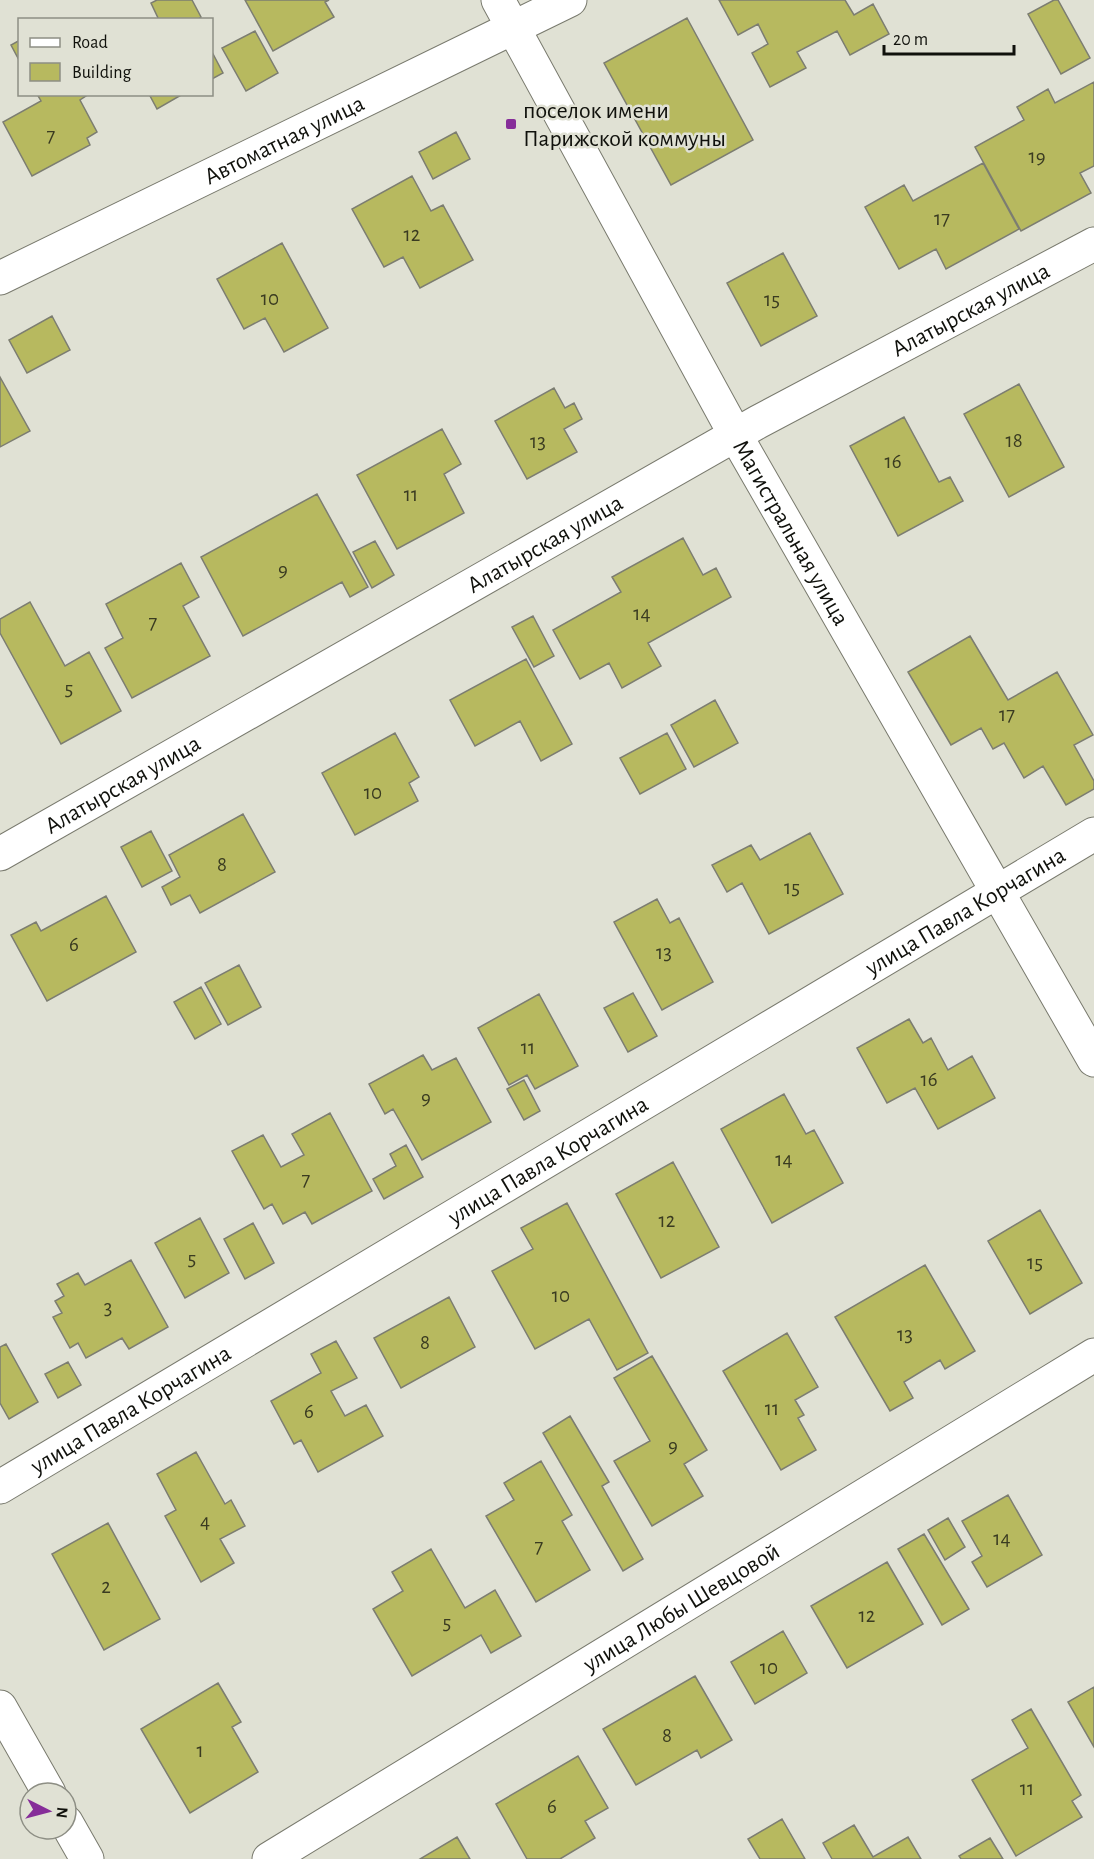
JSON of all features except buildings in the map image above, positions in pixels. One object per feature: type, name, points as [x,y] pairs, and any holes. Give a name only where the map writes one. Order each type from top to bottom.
[{"type":"street","name":"Магистральная улица","points":[[498,0],[736,436],[1094,1060]]},
{"type":"street","name":"Автоматная улица","points":[[0,278],[570,0]]},
{"type":"street","name":"Алатырская улица","points":[[0,854],[769,417],[1094,244]]},
{"type":"street","name":"улица Павла Корчагина","points":[[0,1487],[1094,834]]},
{"type":"street","name":"улица Любы Шевцовой","points":[[269,1859],[1094,1354]]},
{"type":"street","points":[[0,1707],[42,1781]]},
{"type":"street","points":[[77,1841],[87,1859]]},
{"type":"place","name":"поселок имени Парижской коммуны","points":[[511,124]]}]
